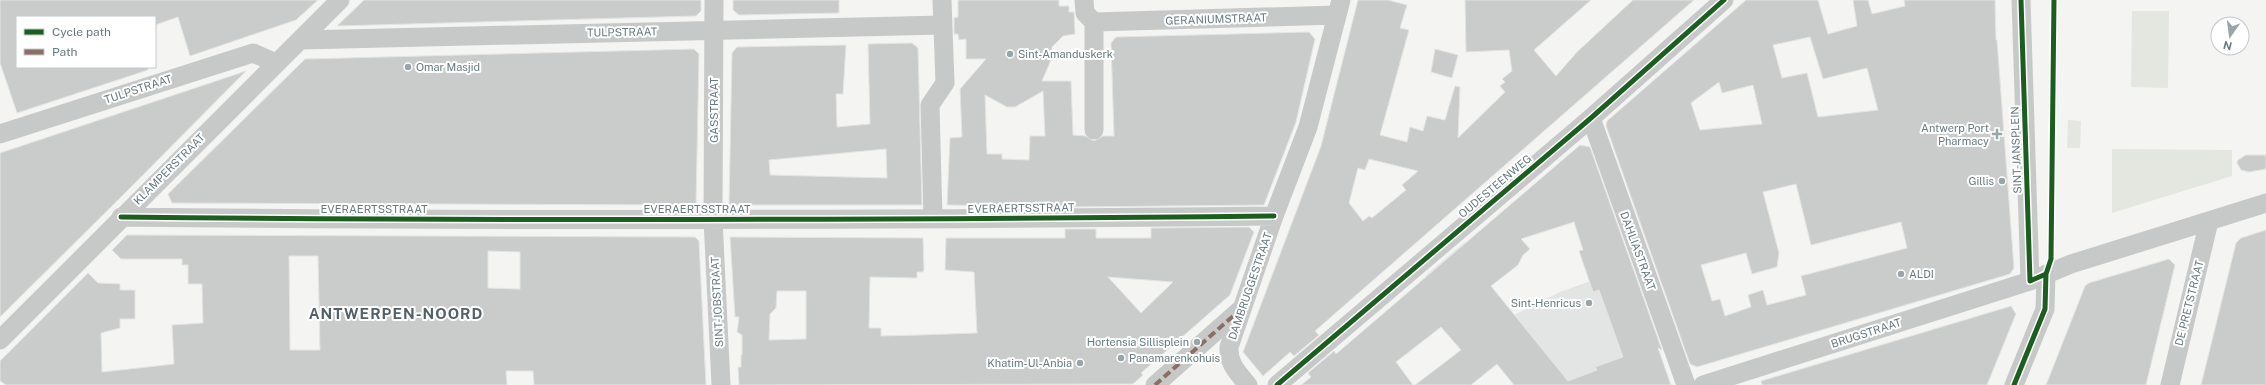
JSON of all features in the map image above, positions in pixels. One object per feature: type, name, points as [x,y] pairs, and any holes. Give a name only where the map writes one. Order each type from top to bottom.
[{"type":"street","name":"KLAMPERSTRAAT","points":[[0,340],[121,217],[340,0]]},
{"type":"street","name":"GASSTRAAT","points":[[713,220],[714,0]]},
{"type":"street","points":[[933,219],[930,106],[945,83],[942,0]]},
{"type":"street","points":[[1084,0],[1085,13],[1094,22],[1094,130]]},
{"type":"street","name":"OUDESTEENWEG","points":[[1277,385],[1591,118],[1724,0]]},
{"type":"street","name":"SINT-JANSPLEIN","points":[[2014,385],[2044,309],[2038,277],[2021,0]]},
{"type":"street","name":"GERANIUMSTRAAT","points":[[1094,22],[1340,8]]},
{"type":"street","name":"DAMBRUGGESTRAAT","points":[[1248,385],[1232,365],[1229,357],[1229,347],[1274,216],[1308,127],[1340,8]]},
{"type":"street","name":"TULPSTRAAT","points":[[301,40],[943,25]]},
{"type":"street","name":"TULPSTRAAT","points":[[0,134],[253,52],[276,63]]},
{"type":"street","name":"DAHLIASTRAAT","points":[[1591,118],[1686,385]]},
{"type":"street","points":[[2038,277],[2071,264],[2266,203]]},
{"type":"street","name":"EVERAERTSSTRAAT","points":[[121,217],[420,220],[713,220],[1274,216]]},
{"type":"street","name":"SINT-JOBSTRAAT","points":[[713,220],[721,385]]},
{"type":"street","name":"DE PRETSTRAAT","points":[[2170,385],[2209,221]]},
{"type":"street","name":"BRUGSTRAAT","points":[[1703,385],[2038,277]]},
{"type":"street","points":[[1155,385],[1241,309]]},
{"type":"shaded area","points":[[2132,11],[2169,11],[2168,88],[2131,87]]},
{"type":"shaded area","points":[[2068,120],[2081,121],[2080,148],[2067,148]]},
{"type":"shaded area","points":[[2112,149],[2232,150],[2232,176],[2112,213]]},
{"type":"shaded area","name":"Sint-Henricus","points":[[1465,242],[1485,266],[1479,271],[1514,315],[1560,292],[1629,267],[1661,357],[1611,385],[1514,385],[1425,276]]},
{"type":"building","points":[[0,0],[318,0],[296,20],[190,56],[178,17],[156,25],[156,16],[16,16],[16,68],[148,68],[148,70],[17,113],[0,63]]},
{"type":"building","points":[[364,0],[701,0],[701,11],[696,16],[337,26]]},
{"type":"building","points":[[733,0],[839,0],[839,13],[739,15],[733,10]]},
{"type":"building","points":[[958,0],[1059,0],[1059,6],[1069,6],[1069,12],[1074,12],[1075,34],[1063,36],[1052,47],[1051,60],[1042,81],[1071,81],[1073,135],[1085,136],[1094,141],[1103,136],[1114,136],[1111,43],[1116,37],[1309,32],[1315,39],[1296,122],[1264,205],[1065,207],[947,205],[950,138],[962,137],[960,89],[986,59],[966,59],[966,39],[959,40],[958,34],[954,34],[954,18],[958,17]],"holes":[[[1043,91],[1045,136],[1030,136],[1029,160],[1002,159],[1002,154],[987,154],[985,95],[1007,107],[1015,107]]]},
{"type":"building","points":[[1358,0],[1388,0],[1407,5],[1400,28],[1409,30],[1380,135],[1407,142],[1410,127],[1423,131],[1427,116],[1445,120],[1455,86],[1460,87],[1458,138],[1505,92],[1500,86],[1505,82],[1502,79],[1512,71],[1509,50],[1466,52],[1465,0],[1591,0],[1534,50],[1556,76],[1577,52],[1633,0],[1694,0],[1315,331],[1319,335],[1294,356],[1290,352],[1263,376],[1243,352],[1321,146]],"holes":[[[1369,159],[1418,171],[1402,185],[1406,190],[1372,218],[1369,216],[1363,221],[1349,203],[1358,168],[1365,170]]]},
{"type":"building","points":[[1746,0],[1818,0],[1828,34],[1857,26],[1853,0],[1868,0],[1872,14],[1905,6],[1904,0],[1995,0],[1996,40],[2014,268],[2010,274],[1697,367],[1690,364],[1606,126],[1607,121]],"holes":[[[1810,37],[1823,79],[1867,68],[1878,110],[1818,117],[1807,73],[1782,78],[1773,45]],[[1719,82],[1722,93],[1753,85],[1762,124],[1700,130],[1691,103]],[[1796,184],[1811,245],[1901,222],[1907,248],[1801,276],[1806,295],[1767,305],[1763,290],[1748,295],[1751,307],[1725,316],[1720,299],[1712,301],[1701,265],[1746,253],[1752,274],[1777,267],[1779,253],[1763,192]]]},
{"type":"building","points":[[912,43],[918,48],[922,205],[729,205],[732,53],[737,47],[846,45],[843,94],[836,94],[837,127],[870,124],[868,44]],"holes":[[[886,149],[887,178],[770,175],[769,160]]]},
{"type":"building","points":[[694,49],[699,54],[696,205],[172,203],[168,194],[305,59]]},
{"type":"building","points":[[1435,49],[1458,55],[1452,78],[1431,72]]},
{"type":"building","points":[[246,71],[125,193],[0,317],[0,153]]},
{"type":"building","points":[[1580,145],[1590,147],[1662,350],[1658,348],[1671,385],[1514,385],[1497,364],[1471,385],[1415,385],[1461,350],[1441,327],[1396,362],[1413,385],[1301,385],[1311,377],[1308,373],[1334,351],[1336,354]],"holes":[[[1574,222],[1583,250],[1579,251],[1593,292],[1599,290],[1623,357],[1595,367],[1597,370],[1568,381],[1491,286],[1518,265],[1523,255],[1530,249],[1521,239]]]},
{"type":"building","points":[[2246,155],[2266,155],[2266,169],[2249,172],[2241,170],[2237,163],[2238,160]]},
{"type":"building","points":[[1249,227],[1254,232],[1230,295],[1141,373],[1143,375],[1133,384],[739,385],[738,367],[741,367],[742,335],[737,332],[739,317],[735,317],[730,237],[923,238],[924,269],[923,272],[917,272],[917,278],[870,277],[869,328],[881,328],[881,336],[977,333],[974,272],[945,270],[946,238],[1065,238],[1065,229],[1096,229],[1096,238],[1151,238],[1151,228]],"holes":[[[1108,277],[1173,282],[1141,313]],[[777,291],[806,291],[806,339],[769,340],[770,314],[776,308]]]},
{"type":"building","points":[[2266,230],[2266,385],[2201,385],[2236,243],[2241,238]]},
{"type":"building","points":[[127,235],[695,237],[699,241],[706,385],[534,385],[533,371],[506,371],[507,385],[6,385],[0,381],[0,361],[88,273],[98,283],[120,284],[120,290],[135,290],[135,319],[120,319],[120,328],[101,333],[102,372],[174,364],[172,325],[203,323],[202,284],[188,284],[188,265],[182,265],[182,259],[121,259],[112,250]],"holes":[[[488,251],[520,252],[520,289],[488,288]],[[289,256],[318,256],[320,350],[290,350]]]},
{"type":"building","points":[[2169,259],[2175,265],[2146,385],[2046,385],[2085,286],[2089,283]]},
{"type":"building","points":[[2011,306],[2016,314],[1987,385],[1762,385],[1761,381]]},
{"type":"marked path","points":[[1155,385],[1241,309]]},
{"type":"cycle path","points":[[1277,385],[1591,118],[1724,0]]},
{"type":"cycle path","points":[[2021,0],[2030,281],[2046,274]]},
{"type":"cycle path","points":[[2014,385],[2045,309],[2046,274],[2051,259],[2054,0]]},
{"type":"cycle path","points":[[121,217],[698,220],[1274,216]]},
{"type":"place","name":"Sint-Amanduskerk","points":[[1010,54]]},
{"type":"place","name":"Omar Masjid","points":[[408,67]]},
{"type":"place","name":"Antwerp Port Pharmacy","points":[[1997,134]]},
{"type":"place","name":"Gillis","points":[[2002,181]]},
{"type":"place","name":"ALDI","points":[[1901,274]]},
{"type":"place","name":"Sint-Henricus","points":[[1589,303]]},
{"type":"place","name":"Hortensia Sillisplein","points":[[1197,342]]},
{"type":"place","name":"Panamarenkohuis","points":[[1121,358]]},
{"type":"place","name":"Khatim-Ul-Anbia","points":[[1080,363]]},
{"type":"district","name":"ANTWERPEN-NOORD","points":[[396,314]]}]
